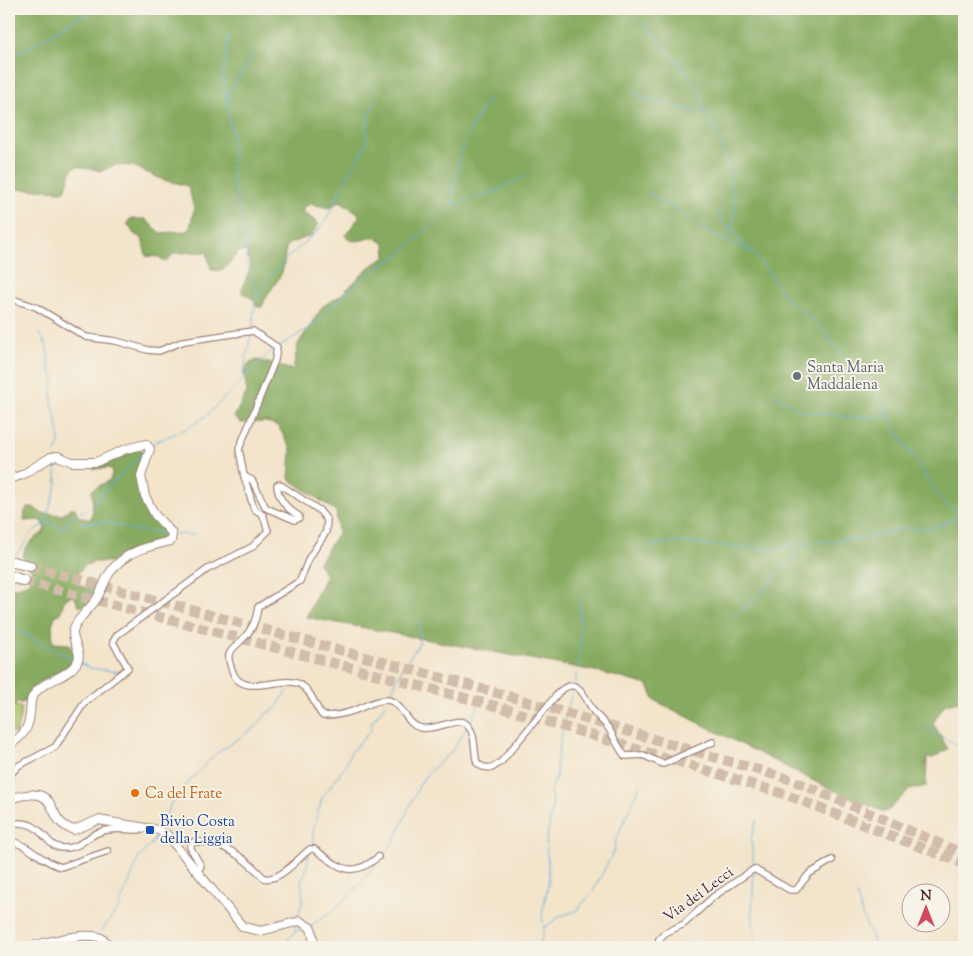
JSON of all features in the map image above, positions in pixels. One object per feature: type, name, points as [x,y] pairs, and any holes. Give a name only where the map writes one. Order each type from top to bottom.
[{"type":"highway","points":[[13,562],[30,566]]},
{"type":"highway","points":[[11,577],[24,581]]},
{"type":"street","points":[[9,298],[36,307],[86,337],[116,341],[148,350],[159,351],[184,341],[252,331],[277,349],[264,390],[239,448],[244,476],[254,509],[262,515],[268,531],[252,547],[208,568],[117,635],[113,642],[128,668],[85,702],[56,747],[18,766],[9,776]]},
{"type":"street","points":[[9,479],[19,476],[52,456],[58,456],[72,462],[96,462],[133,447],[149,447],[141,476],[144,490],[155,515],[172,533],[171,541],[131,553],[120,559],[109,575],[98,597],[75,628],[73,633],[79,655],[78,662],[69,673],[38,688],[31,699],[29,726],[23,735],[9,746]]},
{"type":"street","points":[[244,476],[252,480],[266,508],[295,520],[299,518],[290,510],[278,492],[277,485],[279,484],[319,510],[327,520],[326,532],[309,558],[300,582],[258,607],[256,620],[250,631],[232,649],[229,661],[237,679],[258,686],[292,682],[301,684],[308,691],[322,716],[353,711],[379,701],[388,700],[395,704],[409,723],[419,728],[438,728],[456,721],[463,721],[469,727],[473,736],[477,763],[483,767],[492,768],[501,762],[559,692],[565,687],[572,686],[580,689],[588,699],[593,710],[609,728],[617,747],[625,756],[643,755],[663,764],[713,742]]},
{"type":"street","points":[[9,799],[28,794],[46,798],[52,805],[60,822],[74,830],[98,820],[149,829],[167,835],[243,927],[261,931],[300,921],[311,928],[315,947]]},
{"type":"street","points":[[9,824],[26,823],[35,826],[59,848],[79,846],[95,833],[105,830],[149,829]]},
{"type":"street","points":[[9,841],[23,844],[54,865],[61,867],[108,851]]},
{"type":"street","points":[[197,872],[201,866],[190,847],[193,842],[216,846],[240,855],[264,878],[269,879],[277,876],[312,849],[337,865],[349,870],[363,869],[378,857]]},
{"type":"street","name":"Via dei Lecci","points":[[658,947],[660,939],[665,933],[684,924],[713,897],[754,869],[790,890],[796,890],[809,874],[832,860]]},
{"type":"street","points":[[27,947],[85,937],[99,937],[111,947]]},
{"type":"green space","points":[[9,9],[964,9],[964,700],[945,704],[933,723],[948,749],[933,758],[927,758],[926,786],[909,790],[889,810],[884,812],[822,785],[654,700],[648,685],[595,671],[306,617],[326,575],[318,564],[338,533],[336,511],[289,479],[291,449],[278,426],[266,422],[241,423],[234,417],[247,392],[244,373],[248,364],[257,360],[293,370],[298,344],[323,306],[341,295],[369,267],[386,257],[385,244],[374,237],[355,241],[348,239],[345,236],[359,217],[358,213],[340,201],[330,208],[311,204],[303,207],[303,212],[319,224],[311,236],[288,244],[280,276],[262,307],[257,307],[253,299],[241,292],[251,266],[246,251],[238,252],[224,269],[216,271],[211,270],[207,252],[175,253],[165,262],[159,257],[146,256],[142,238],[134,234],[127,223],[130,219],[145,219],[160,233],[186,231],[190,228],[194,209],[189,188],[185,185],[163,180],[133,166],[115,165],[102,171],[76,166],[72,169],[65,191],[13,189],[9,196]]},
{"type":"green space","points":[[138,449],[146,452],[140,477],[142,502],[151,518],[166,535],[164,539],[130,550],[112,562],[94,562],[84,566],[78,573],[77,584],[86,588],[100,580],[102,582],[98,590],[90,602],[83,606],[78,606],[75,597],[70,596],[64,601],[60,614],[55,616],[52,625],[53,643],[69,644],[74,653],[73,662],[34,688],[26,702],[9,705],[9,587],[14,588],[29,583],[32,570],[23,557],[25,549],[36,537],[43,533],[45,526],[39,520],[24,521],[25,511],[28,507],[33,507],[41,513],[62,515],[70,508],[75,508],[78,516],[90,520],[93,510],[92,490],[110,480],[113,470],[108,468],[94,469],[90,466],[104,465]]},
{"type":"green space","points":[[11,705],[22,708],[16,734],[9,732]]},
{"type":"waterway","points":[[9,59],[78,17],[90,14]]},
{"type":"waterway","points":[[641,20],[678,61],[698,90],[707,117],[719,137],[729,170],[735,209],[733,231]]},
{"type":"waterway","points":[[229,35],[223,77],[233,141],[233,178],[245,240],[247,262],[258,295]]},
{"type":"waterway","points":[[228,103],[229,93],[252,56]]},
{"type":"waterway","points":[[632,92],[643,98],[706,114]]},
{"type":"waterway","points":[[252,330],[255,301],[265,282],[286,259],[319,230],[332,209],[347,177],[366,145],[369,115],[378,98]]},
{"type":"waterway","points":[[279,347],[316,323],[365,276],[395,257],[442,217],[452,205],[459,158],[471,128],[489,98]]},
{"type":"waterway","points":[[452,205],[494,192],[528,175]]},
{"type":"waterway","points":[[648,193],[685,215],[700,228],[751,252]]},
{"type":"waterway","points":[[947,195],[964,208]]},
{"type":"waterway","points":[[717,211],[724,224],[759,259],[785,297],[819,325],[862,381],[883,403],[896,431],[923,471],[930,485],[945,503],[964,518]]},
{"type":"waterway","points":[[39,333],[47,346],[50,371],[54,377],[52,400],[59,433],[56,453]]},
{"type":"waterway","points":[[243,376],[251,334]]},
{"type":"waterway","points":[[151,446],[155,442],[188,428],[206,416],[273,349]]},
{"type":"waterway","points":[[774,394],[800,410],[854,418],[889,415]]},
{"type":"waterway","points":[[27,538],[36,529],[47,523],[62,528],[65,527],[71,517],[91,507],[107,488],[146,450]]},
{"type":"waterway","points":[[45,523],[57,484],[55,460]]},
{"type":"waterway","points":[[648,545],[680,542],[774,550],[793,544],[867,538],[902,528],[932,528],[961,516]]},
{"type":"waterway","points":[[80,523],[107,522],[133,530],[166,533]]},
{"type":"waterway","points":[[175,534],[194,535]]},
{"type":"waterway","points":[[17,554],[27,541]]},
{"type":"waterway","points":[[730,619],[758,597],[806,543]]},
{"type":"waterway","points":[[9,556],[14,554]]},
{"type":"waterway","points":[[575,683],[580,658],[580,597]]},
{"type":"waterway","points":[[389,697],[403,667],[419,644],[420,620]]},
{"type":"waterway","points":[[9,629],[28,636],[74,660]]},
{"type":"waterway","points":[[79,663],[91,668],[119,672]]},
{"type":"waterway","points":[[540,947],[544,928],[542,915],[549,879],[546,842],[553,805],[550,792],[557,774],[556,767],[561,736],[573,689]]},
{"type":"waterway","points":[[161,829],[172,801],[195,775],[217,753],[256,727],[267,713],[275,709],[288,690]]},
{"type":"waterway","points":[[469,724],[484,695]]},
{"type":"waterway","points":[[313,846],[313,831],[322,798],[346,765],[351,752],[371,730],[372,722],[386,703]]},
{"type":"waterway","points":[[380,857],[392,845],[426,775],[451,752],[467,727]]},
{"type":"waterway","points":[[925,727],[964,749]]},
{"type":"waterway","points":[[544,928],[560,916],[576,911],[592,893],[614,851],[615,842],[640,785]]},
{"type":"waterway","points":[[754,867],[751,838],[757,821]]},
{"type":"waterway","points":[[100,933],[118,909],[139,858],[158,835]]},
{"type":"waterway","points":[[297,919],[303,900],[301,881],[306,872],[309,853]]},
{"type":"waterway","points":[[311,925],[339,905],[378,860]]},
{"type":"waterway","points":[[754,871],[752,912],[756,947]]},
{"type":"waterway","points":[[857,895],[863,918],[876,947]]},
{"type":"waterway","points":[[295,932],[296,925]]},
{"type":"waterway","points":[[281,947],[295,932],[305,927]]},
{"type":"waterway","points":[[93,947],[98,939]]},
{"type":"tunnel","points":[[30,566],[505,695],[792,780],[964,854]]},
{"type":"tunnel","points":[[24,581],[499,707],[784,794],[964,864]]},
{"type":"place","name":"Santa Maria Maddalena","points":[[797,376]]},
{"type":"place","name":"Ca del Frate","points":[[135,793]]},
{"type":"place","name":"Bivio Costa della Liggia","points":[[150,830]]}]
